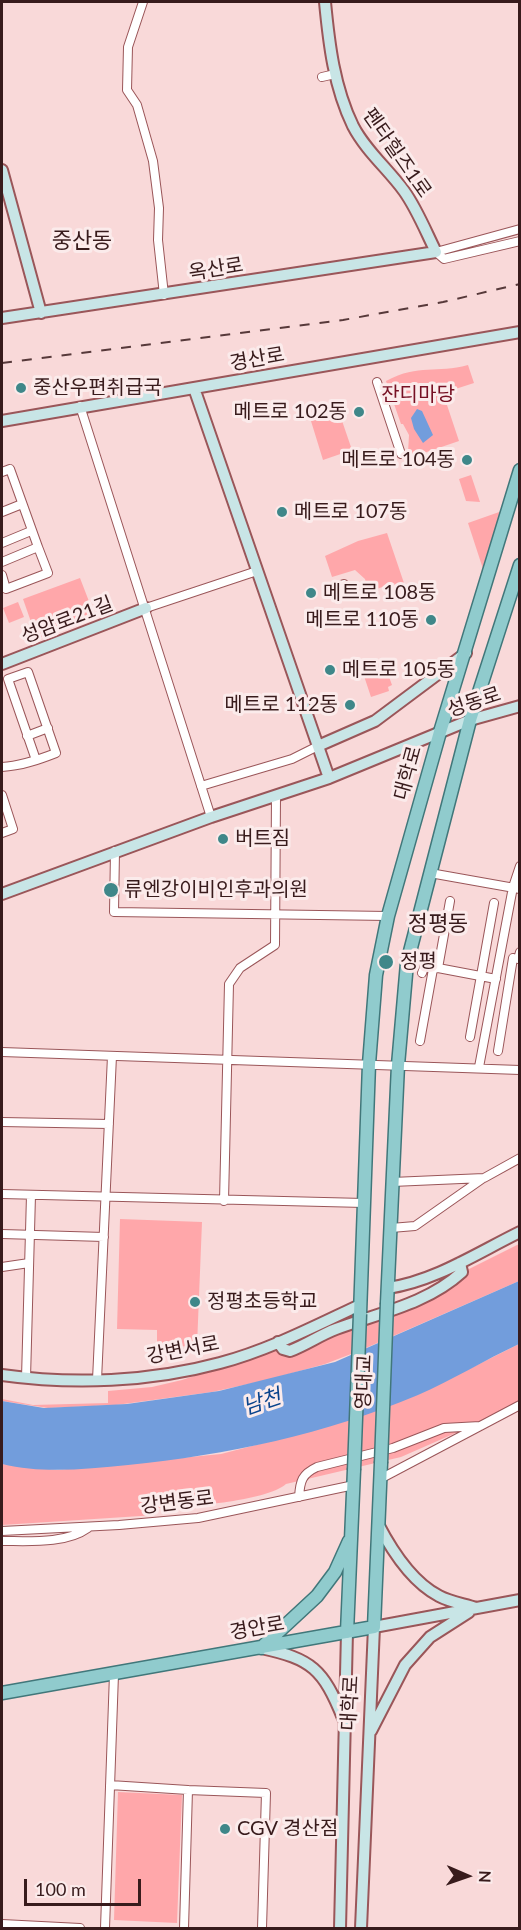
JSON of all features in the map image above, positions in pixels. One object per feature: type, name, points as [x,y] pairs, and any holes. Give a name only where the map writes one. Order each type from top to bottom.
[{"type":"main road","name":"대학로","points":[[364,1203],[369,1064],[376,975],[388,916],[440,732],[466,653],[519,470]]},
{"type":"main road","points":[[388,1288],[398,1065],[407,963],[470,720],[519,565]]},
{"type":"main road","name":"영대교","points":[[347,1632],[364,1203]]},
{"type":"main road","name":"영대교","points":[[380,1479],[388,1288]]},
{"type":"main road","name":"대학로","points":[[374,1628],[380,1479]]},
{"type":"main road","points":[[261,1647],[317,1596],[335,1572],[352,1534]]},
{"type":"main road","name":"경안로","points":[[2,1694],[374,1628]]},
{"type":"street","points":[[143,2],[128,47],[127,90],[137,105],[153,161],[164,295]]},
{"type":"street","name":"펜타힐즈1로","points":[[325,2],[328,44],[335,74],[354,127],[412,202],[436,252]]},
{"type":"street","points":[[322,77],[335,74]]},
{"type":"street","points":[[2,170],[41,313]]},
{"type":"street","points":[[436,252],[519,229]]},
{"type":"street","points":[[436,252],[444,259],[519,241]]},
{"type":"street","name":"옥산로","points":[[2,318],[436,252]]},
{"type":"street","name":"경산로","points":[[2,421],[519,332]]},
{"type":"street","points":[[377,382],[401,454]]},
{"type":"street","points":[[194,388],[329,778]]},
{"type":"street","points":[[80,406],[211,817]]},
{"type":"street","points":[[2,472],[10,469],[48,573],[6,589],[2,575]]},
{"type":"street","points":[[2,512],[22,504]]},
{"type":"street","points":[[2,543],[31,531]]},
{"type":"street","points":[[2,562],[38,547]]},
{"type":"street","points":[[146,608],[257,571]]},
{"type":"street","points":[[335,587],[344,584]]},
{"type":"street","name":"성암로21길","points":[[2,664],[146,608]]},
{"type":"street","points":[[201,786],[292,759],[318,746],[388,709],[439,670],[466,653]]},
{"type":"street","points":[[2,767],[36,760],[56,753],[28,672],[8,679],[36,760]]},
{"type":"street","name":"성동로","points":[[2,894],[115,851],[329,778],[470,720],[519,706]]},
{"type":"street","points":[[27,736],[48,728]]},
{"type":"street","points":[[2,795],[13,829],[2,833]]},
{"type":"street","points":[[224,1201],[228,984],[240,968],[275,945],[276,796]]},
{"type":"street","points":[[115,851],[114,912],[388,916]]},
{"type":"street","points":[[479,1067],[519,866]]},
{"type":"street","points":[[430,873],[516,888]]},
{"type":"street","points":[[438,968],[450,902]]},
{"type":"street","points":[[470,1037],[494,903]]},
{"type":"street","points":[[498,1051],[518,957],[500,956]]},
{"type":"street","points":[[422,973],[425,965],[495,979]]},
{"type":"street","points":[[420,1041],[433,969],[438,968]]},
{"type":"street","points":[[2,1052],[519,1070]]},
{"type":"street","points":[[97,1380],[112,1056]]},
{"type":"street","points":[[2,1122],[109,1124]]},
{"type":"street","points":[[391,1228],[415,1226],[484,1178],[519,1158]]},
{"type":"street","points":[[392,1182],[484,1178]]},
{"type":"street","points":[[2,1194],[364,1203]]},
{"type":"street","points":[[26,1378],[31,1195]]},
{"type":"street","points":[[388,1288],[407,1285],[460,1263],[519,1232]]},
{"type":"street","points":[[2,1234],[104,1237]]},
{"type":"street","points":[[2,1267],[29,1263]]},
{"type":"street","points":[[278,1342],[283,1349],[290,1351],[333,1330],[410,1304],[453,1280],[462,1272],[460,1263]]},
{"type":"street","name":"강변서로","points":[[2,1375],[97,1380],[155,1376],[221,1363],[360,1310]]},
{"type":"street","points":[[380,1479],[519,1405]]},
{"type":"street","points":[[299,1497],[301,1478],[306,1472],[317,1467],[393,1448],[444,1428],[480,1426]]},
{"type":"street","name":"강변동로","points":[[2,1531],[90,1527],[198,1518],[354,1485]]},
{"type":"street","points":[[378,1524],[392,1549],[412,1574],[439,1596],[476,1608]]},
{"type":"street","points":[[2,1541],[69,1537],[90,1527]]},
{"type":"street","name":"경안로","points":[[374,1628],[519,1600]]},
{"type":"street","points":[[368,1737],[405,1665],[430,1637],[476,1608]]},
{"type":"street","name":"대학로","points":[[361,1929],[374,1628]]},
{"type":"street","points":[[339,1929],[347,1632]]},
{"type":"street","points":[[261,1647],[295,1655],[316,1669],[332,1691],[344,1723]]},
{"type":"street","points":[[105,1929],[114,1674]]},
{"type":"street","points":[[110,1785],[266,1793],[262,1929]]},
{"type":"street","points":[[184,1929],[188,1790]]},
{"type":"street","points":[[2,1924],[80,1929]]},
{"type":"green space","name":"잔디마당","points":[[468,365],[474,383],[443,393],[459,441],[412,457],[408,453],[409,435],[401,424],[386,381],[418,370],[457,368]]},
{"type":"green space","points":[[339,412],[352,450],[323,460],[311,421]]},
{"type":"green space","points":[[471,475],[480,502],[466,501],[459,479]]},
{"type":"green space","points":[[502,511],[484,572],[468,523]]},
{"type":"green space","points":[[387,533],[405,586],[396,589],[394,583],[368,592],[365,579],[355,570],[332,577],[325,556],[358,541]]},
{"type":"green space","points":[[80,578],[95,617],[37,639],[23,599]]},
{"type":"green space","points":[[18,602],[24,617],[9,623],[3,608]]},
{"type":"green space","points":[[378,669],[380,676],[388,674],[392,685],[388,687],[389,691],[371,697],[363,673]]},
{"type":"green space","points":[[120,1219],[202,1222],[197,1346],[157,1347],[157,1330],[117,1329]]},
{"type":"green space","points":[[519,1244],[519,1281],[325,1364],[212,1392],[116,1405],[48,1408],[2,1401],[2,1399],[33,1405],[108,1403],[108,1391],[152,1387],[182,1380],[300,1341],[421,1293]]},
{"type":"green space","points":[[519,1344],[519,1401],[492,1417],[401,1457],[286,1484],[276,1490],[243,1499],[204,1505],[155,1508],[156,1515],[2,1525],[2,1464],[57,1470],[221,1454],[314,1430],[419,1394]]},
{"type":"green space","points":[[118,1792],[182,1795],[177,1923],[114,1920]]},
{"type":"water","points":[[417,409],[422,411],[433,435],[423,443],[414,429],[411,418]]},
{"type":"water","name":"남천","points":[[519,1281],[519,1344],[431,1389],[383,1409],[276,1441],[165,1461],[65,1470],[33,1469],[2,1464],[2,1401],[44,1408],[127,1404],[219,1391],[335,1362]]},
{"type":"railway","points":[[2,363],[343,320],[443,302],[520,284]]},
{"type":"place","name":"중산우편취급국","points":[[21,388]]},
{"type":"place","name":"메트로 102동","points":[[359,412]]},
{"type":"place","name":"메트로 104동","points":[[467,460]]},
{"type":"place","name":"메트로 107동","points":[[282,512]]},
{"type":"place","name":"메트로 108동","points":[[311,593]]},
{"type":"place","name":"메트로 110동","points":[[431,620]]},
{"type":"place","name":"메트로 105동","points":[[330,670]]},
{"type":"place","name":"메트로 112동","points":[[350,705]]},
{"type":"place","name":"버트짐","points":[[223,839]]},
{"type":"place","name":"류엔강이비인후과의원","points":[[111,890]]},
{"type":"place","name":"정평","points":[[386,962]]},
{"type":"place","name":"정평초등학교","points":[[195,1302]]},
{"type":"place","name":"CGV 경산점","points":[[225,1829]]},
{"type":"district","name":"중산동","points":[[82,241]]},
{"type":"district","name":"정평동","points":[[438,924]]}]
